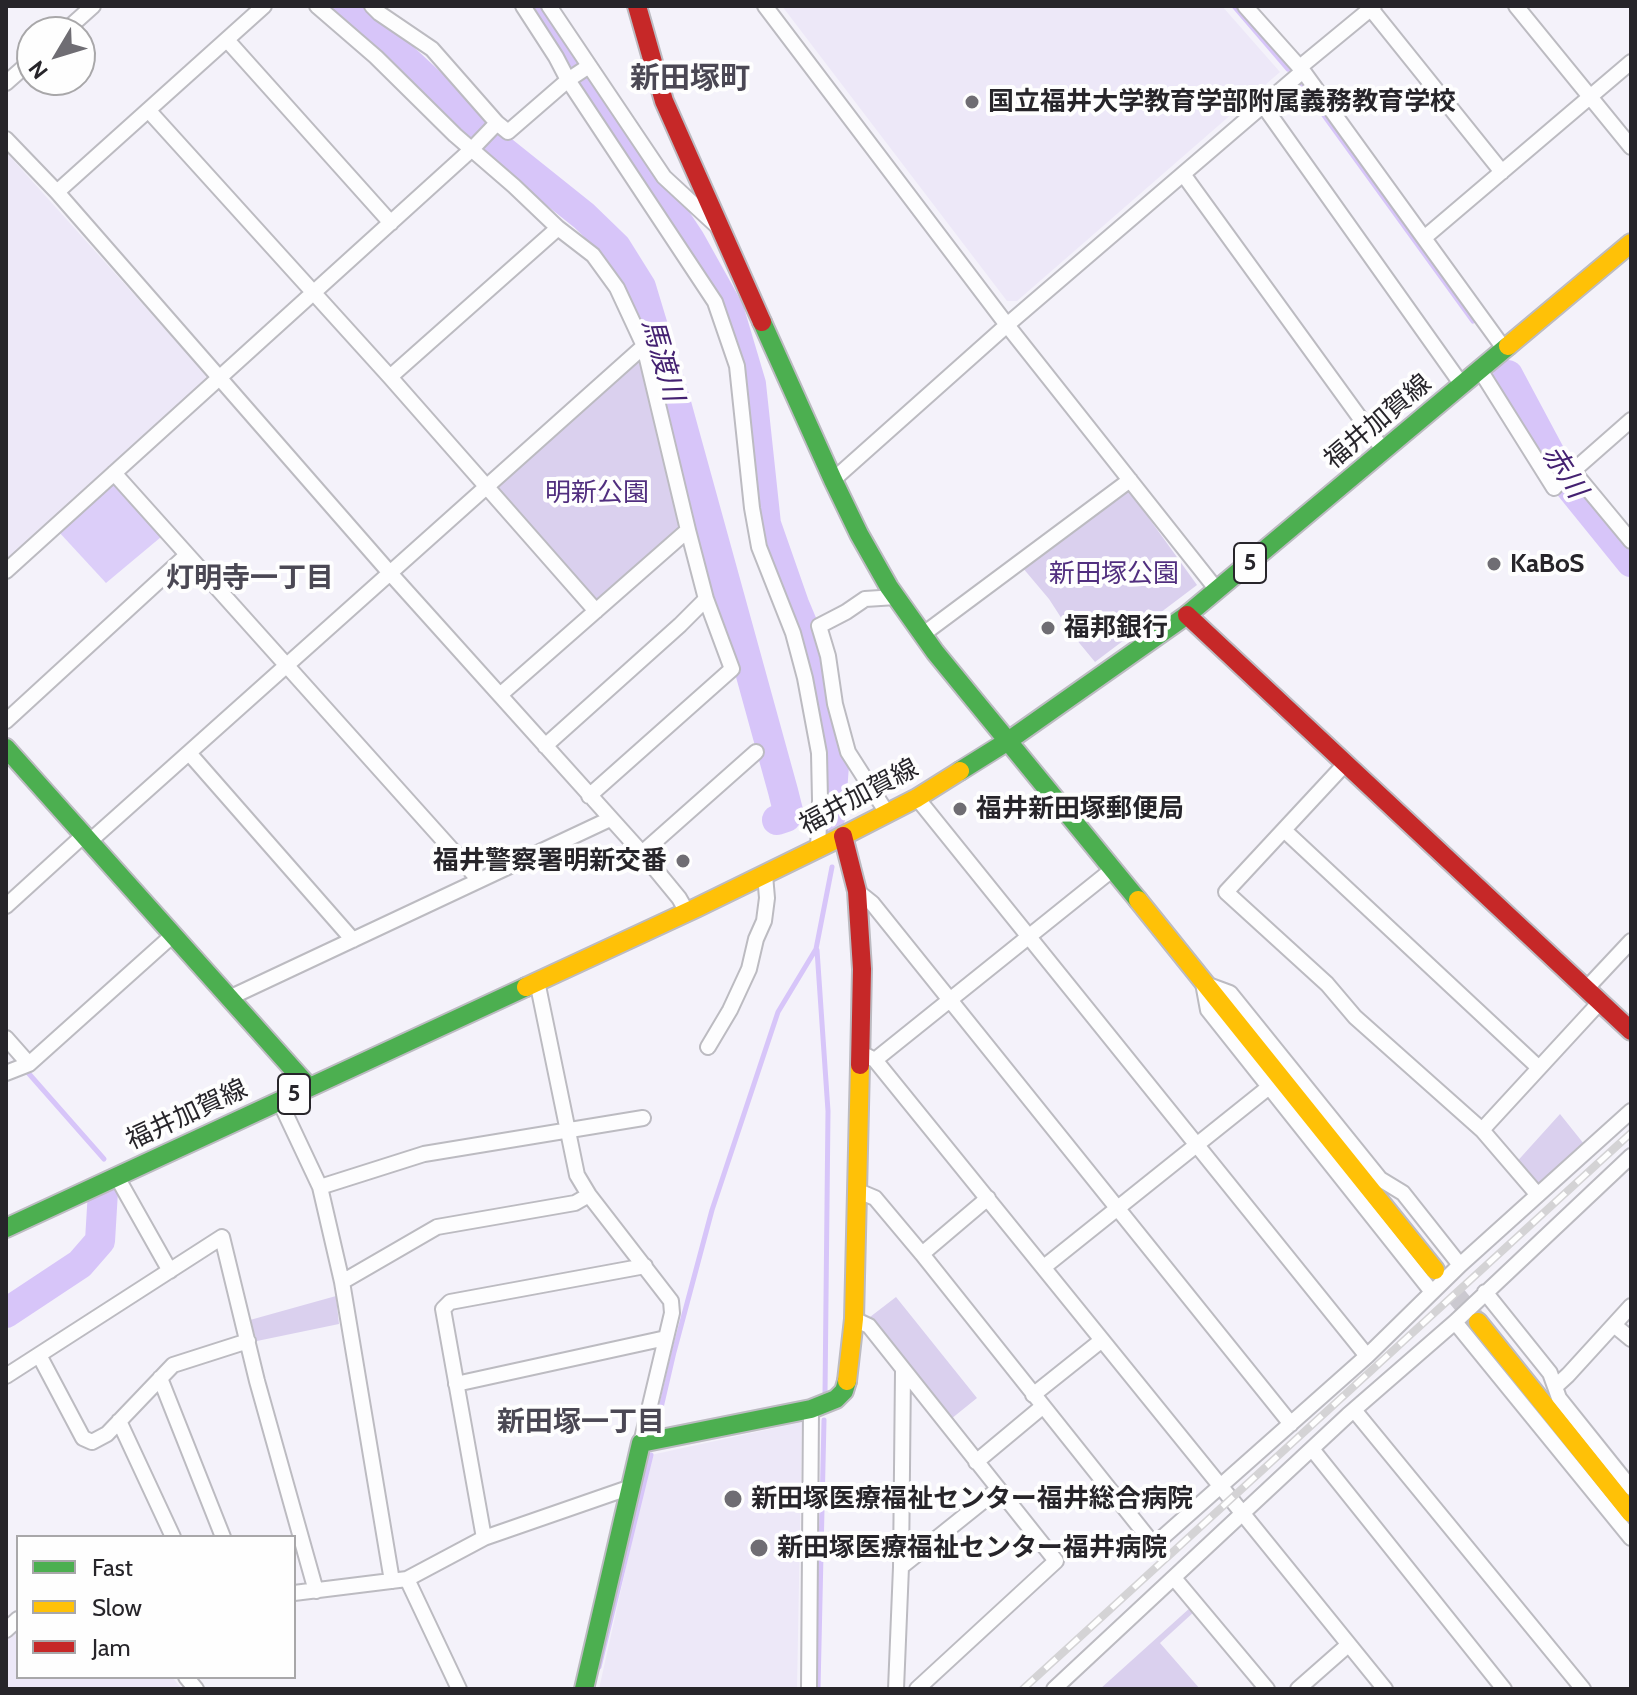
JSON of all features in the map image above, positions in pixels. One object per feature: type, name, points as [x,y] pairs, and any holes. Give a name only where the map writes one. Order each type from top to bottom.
[{"type":"street","points":[[57,192],[264,6]]},
{"type":"street","points":[[317,6],[376,57],[437,119],[558,228],[593,255],[617,288],[644,346],[706,599],[732,669],[589,796]]},
{"type":"street","points":[[372,6],[432,49],[508,132],[568,80],[589,66]]},
{"type":"street","points":[[523,6],[568,80],[715,302],[737,366],[759,547],[793,633],[805,678],[819,753],[820,800],[830,842],[857,891],[872,903],[1291,1424]]},
{"type":"street","points":[[549,6],[664,177],[721,229]]},
{"type":"street","points":[[637,6],[664,101],[833,480],[859,534],[896,597],[922,635],[1435,1270]]},
{"type":"street","points":[[765,6],[1007,325],[1217,590]]},
{"type":"street","points":[[1245,6],[1302,69],[1505,350]]},
{"type":"street","points":[[1516,6],[1631,147]]},
{"type":"street","points":[[833,480],[1372,7],[1502,172]]},
{"type":"street","points":[[227,40],[391,223]]},
{"type":"street","points":[[1424,238],[1631,62]]},
{"type":"street","points":[[1263,105],[1462,385]]},
{"type":"street","points":[[149,111],[596,611]]},
{"type":"street","points":[[6,571],[391,223],[497,123]]},
{"type":"street","points":[[6,139],[57,192],[390,573],[642,853],[679,898],[681,915]]},
{"type":"street","points":[[1183,174],[1384,451]]},
{"type":"street","points":[[390,377],[558,228]]},
{"type":"street","name":"福井加賀線","points":[[6,1228],[681,915],[917,798],[1008,741],[1187,615],[1631,243]]},
{"type":"street","points":[[6,906],[189,753],[644,346]]},
{"type":"street","points":[[1480,370],[1554,488],[1631,420]]},
{"type":"street","points":[[1573,471],[1631,541]]},
{"type":"street","points":[[114,473],[479,880]]},
{"type":"street","points":[[922,635],[1130,480]]},
{"type":"street","points":[[500,695],[688,530]]},
{"type":"street","points":[[6,721],[187,555]]},
{"type":"street","points":[[887,813],[848,752],[819,626],[865,599],[896,597]]},
{"type":"street","points":[[545,746],[706,599]]},
{"type":"street","points":[[1187,615],[1631,1031]]},
{"type":"street","points":[[6,748],[309,1087]]},
{"type":"street","points":[[642,853],[756,752]]},
{"type":"street","points":[[189,753],[353,940]]},
{"type":"street","points":[[1345,764],[1226,892],[1327,984],[1355,1017],[1482,1130],[1537,1194]]},
{"type":"street","points":[[917,798],[1367,1356]]},
{"type":"street","points":[[229,998],[610,819]]},
{"type":"street","points":[[1284,830],[1539,1068]]},
{"type":"street","points":[[868,1056],[950,1000],[1113,869]]},
{"type":"street","points":[[708,1047],[749,969],[764,921],[767,898],[765,875]]},
{"type":"street","points":[[641,1443],[811,1409],[828,1404],[844,1391],[854,1319],[856,1190],[868,1056],[857,891]]},
{"type":"street","points":[[6,1073],[29,1064],[173,935]]},
{"type":"street","points":[[1482,1130],[1539,1068],[1631,941]]},
{"type":"street","points":[[537,981],[577,1175],[671,1301],[672,1313],[584,1689]]},
{"type":"street","points":[[1203,983],[1208,1010],[1432,1292]]},
{"type":"street","points":[[1203,983],[1230,993],[1380,1179],[1403,1193],[1460,1265]]},
{"type":"street","points":[[6,1038],[29,1064]]},
{"type":"street","points":[[868,1056],[988,1198],[1385,1689]]},
{"type":"street","points":[[1044,1267],[1269,1087]]},
{"type":"street","points":[[279,1100],[320,1187],[342,1282],[400,1580],[459,1689]]},
{"type":"street","points":[[856,1190],[875,1198],[1154,1545],[1367,1356],[1460,1265],[1631,1111]]},
{"type":"street","points":[[320,1187],[424,1154],[643,1118]]},
{"type":"street","points":[[1054,1689],[1354,1410],[1455,1322],[1631,1156]]},
{"type":"street","points":[[117,1177],[170,1271]]},
{"type":"street","points":[[342,1282],[437,1227],[575,1203],[589,1195]]},
{"type":"street","points":[[922,1254],[988,1198]]},
{"type":"street","points":[[6,1376],[222,1237],[316,1591]]},
{"type":"street","points":[[484,1538],[443,1309],[450,1302],[645,1266]]},
{"type":"street","points":[[1485,1292],[1550,1373],[1559,1398],[1631,1488]]},
{"type":"street","points":[[1556,1386],[1631,1306]]},
{"type":"street","points":[[854,1319],[869,1326],[1056,1561],[917,1689]]},
{"type":"street","points":[[1455,1322],[1631,1538]]},
{"type":"street","points":[[1478,1322],[1631,1513]]},
{"type":"street","points":[[1614,1325],[1631,1339]]},
{"type":"street","points":[[456,1384],[666,1338]]},
{"type":"street","points":[[976,1462],[1102,1340]]},
{"type":"street","points":[[39,1355],[83,1438],[92,1442],[107,1434],[173,1365],[248,1341]]},
{"type":"street","points":[[896,1689],[903,1371]]},
{"type":"street","points":[[160,1378],[222,1535]]},
{"type":"street","points":[[809,1689],[811,1409]]},
{"type":"street","points":[[1354,1410],[1583,1689]]},
{"type":"street","points":[[119,1421],[172,1535]]},
{"type":"street","points":[[1312,1449],[1504,1689]]},
{"type":"street","points":[[296,1593],[400,1580],[484,1538],[631,1487]]},
{"type":"street","points":[[901,1567],[997,1490]]},
{"type":"street","points":[[1174,1578],[1267,1689]]},
{"type":"street","points":[[1298,1689],[1348,1645]]},
{"type":"shaded area","points":[[782,6],[1222,6],[1280,72],[1017,301],[1007,301]]},
{"type":"shaded area","points":[[6,152],[210,379],[6,563]]},
{"type":"shaded area","points":[[114,473],[167,532],[106,583],[58,531]]},
{"type":"shaded area","points":[[802,1422],[797,1689],[599,1689],[651,1455]]},
{"type":"shaded area","points":[[16,1633],[16,1679],[174,1679],[182,1689],[6,1689],[6,1641]]},
{"type":"green space","name":"明新公園","points":[[644,346],[688,530],[596,611],[486,487]]},
{"type":"green space","name":"新田塚公園","points":[[1128,489],[1197,585],[1095,662],[1022,567]]},
{"type":"green space","points":[[1560,1114],[1588,1149],[1537,1194],[1513,1166]]},
{"type":"green space","points":[[336,1296],[339,1324],[257,1341],[250,1320]]},
{"type":"green space","points":[[896,1297],[977,1398],[951,1419],[870,1317]]},
{"type":"green space","points":[[1191,1607],[1195,1611],[1160,1643],[1200,1689],[1100,1689]]},
{"type":"waterway","name":"馬渡川","points":[[348,6],[504,152],[584,216],[616,247],[641,287],[783,791],[788,811],[786,817],[777,820]]},
{"type":"waterway","points":[[535,6],[690,240],[729,310],[751,384],[766,524],[817,659],[834,765],[830,818]]},
{"type":"waterway","points":[[1234,6],[1288,69]]},
{"type":"waterway","points":[[1302,85],[1473,321]]},
{"type":"waterway","name":"赤川","points":[[1508,375],[1563,478],[1631,562]]},
{"type":"waterway","points":[[657,1425],[712,1210],[778,1012],[816,949],[832,867]]},
{"type":"waterway","points":[[817,950],[828,1111],[825,1394]]},
{"type":"waterway","points":[[23,1067],[104,1159]]},
{"type":"waterway","name":"馬渡川","points":[[6,1313],[80,1264],[100,1241],[103,1191]]},
{"type":"waterway","points":[[818,1689],[824,1420]]},
{"type":"waterway","points":[[599,1667],[651,1455]]},
{"type":"tunnel","points":[[1435,1270],[1478,1322]]},
{"type":"railway","points":[[1023,1689],[1631,1133]]},
{"type":"traffic: fast","points":[[762,322],[833,480],[889,587],[935,652],[1138,900]]},
{"type":"traffic: fast","points":[[960,771],[1008,741],[1187,615],[1508,346]]},
{"type":"traffic: fast","points":[[6,748],[309,1087]]},
{"type":"traffic: fast","points":[[6,1228],[526,987]]},
{"type":"traffic: fast","points":[[584,1689],[641,1443],[811,1409],[836,1399],[844,1391],[847,1381]]},
{"type":"traffic: slow","points":[[1508,346],[1631,243]]},
{"type":"traffic: slow","points":[[526,987],[837,839],[917,798],[960,771]]},
{"type":"traffic: slow","points":[[1138,900],[1435,1270]]},
{"type":"traffic: slow","points":[[847,1381],[854,1319],[860,1065]]},
{"type":"traffic: slow","points":[[1478,1322],[1631,1513]]},
{"type":"traffic: jam","points":[[637,6],[664,101],[762,322]]},
{"type":"traffic: jam","points":[[1187,615],[1631,1031]]},
{"type":"traffic: jam","points":[[843,836],[857,891],[862,969],[860,1065]]},
{"type":"place","name":"国立福井大学教育学部附属義務教育学校","points":[[972,102]]},
{"type":"place","name":"KaBoS","points":[[1494,564]]},
{"type":"place","name":"福邦銀行","points":[[1048,628]]},
{"type":"place","name":"福井新田塚郵便局","points":[[960,809]]},
{"type":"place","name":"福井警察署明新交番","points":[[683,861]]},
{"type":"place","name":"新田塚医療福祉センター福井総合病院","points":[[733,1499]]},
{"type":"place","name":"新田塚医療福祉センター福井病院","points":[[759,1548]]},
{"type":"district","name":"新田塚町","points":[[690,79]]},
{"type":"district","name":"灯明寺一丁目","points":[[250,579]]},
{"type":"district","name":"新田塚一丁目","points":[[581,1423]]}]
